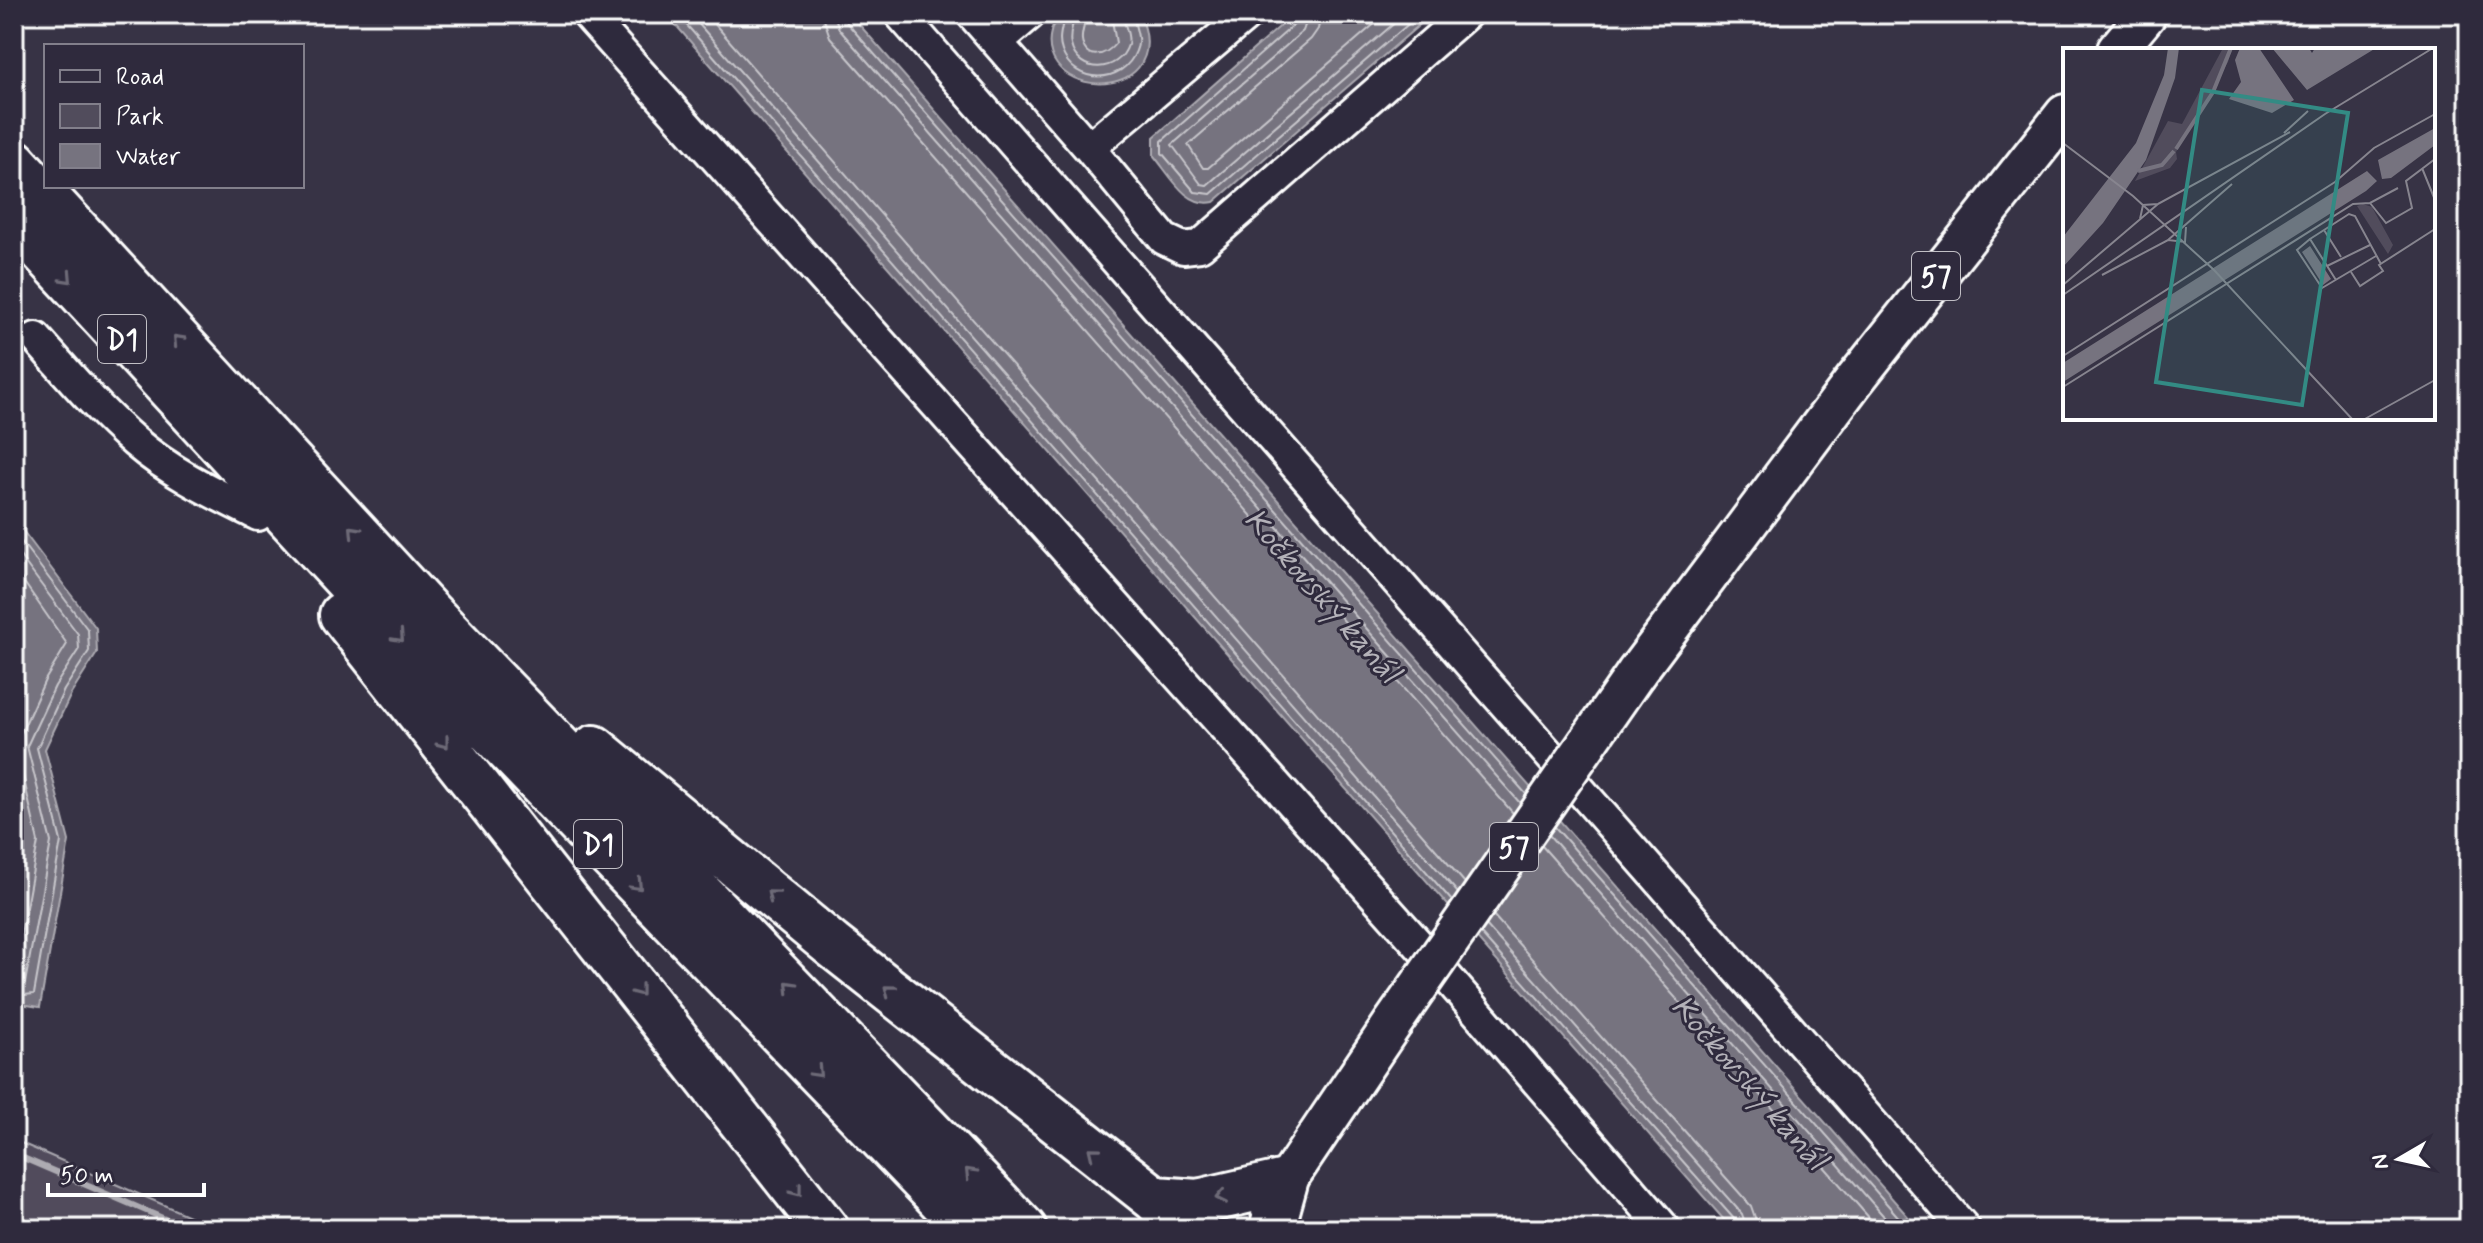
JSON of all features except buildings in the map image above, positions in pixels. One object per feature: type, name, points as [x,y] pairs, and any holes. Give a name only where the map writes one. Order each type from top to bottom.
[{"type":"highway","name":"D1","points":[[14,162],[426,609],[1024,1229]]},
{"type":"highway","name":"D1","points":[[14,220],[412,651],[969,1229]]},
{"type":"highway","points":[[231,457],[258,515],[353,628],[826,1229]]},
{"type":"highway","points":[[426,609],[832,945],[1169,1214],[1198,1202],[1285,1182],[1272,1229]]},
{"type":"main road","points":[[2119,48],[2147,14]]},
{"type":"main road","name":"57","points":[[1255,1229],[1636,673],[1845,393],[2063,117]]},
{"type":"street","points":[[587,14],[1408,933],[1665,1229]]},
{"type":"street","points":[[900,14],[1965,1229]]},
{"type":"street","points":[[972,14],[1164,239],[1183,248],[1200,246],[1466,14]]},
{"type":"street","points":[[997,42],[1030,14]]},
{"type":"street","points":[[1089,148],[1248,14]]},
{"type":"street","points":[[36,338],[110,420],[138,445],[211,491],[258,515]]},
{"type":"green space","points":[[14,1140],[196,1219],[224,1229],[14,1229]]},
{"type":"water","name":"Kočkovský kanál","points":[[666,14],[850,14],[1919,1229],[1732,1229]]},
{"type":"water","points":[[1058,14],[1140,14],[1147,46],[1138,68],[1120,80],[1097,83],[1074,78],[1057,64],[1050,43]]},
{"type":"water","points":[[1294,14],[1432,14],[1214,202],[1195,200],[1180,188],[1154,156],[1154,137]]},
{"type":"water","points":[[14,519],[96,628],[97,653],[71,694],[45,749],[69,841],[40,1007],[14,1003]]},
{"type":"waterway","points":[[14,1154],[188,1229]]}]
